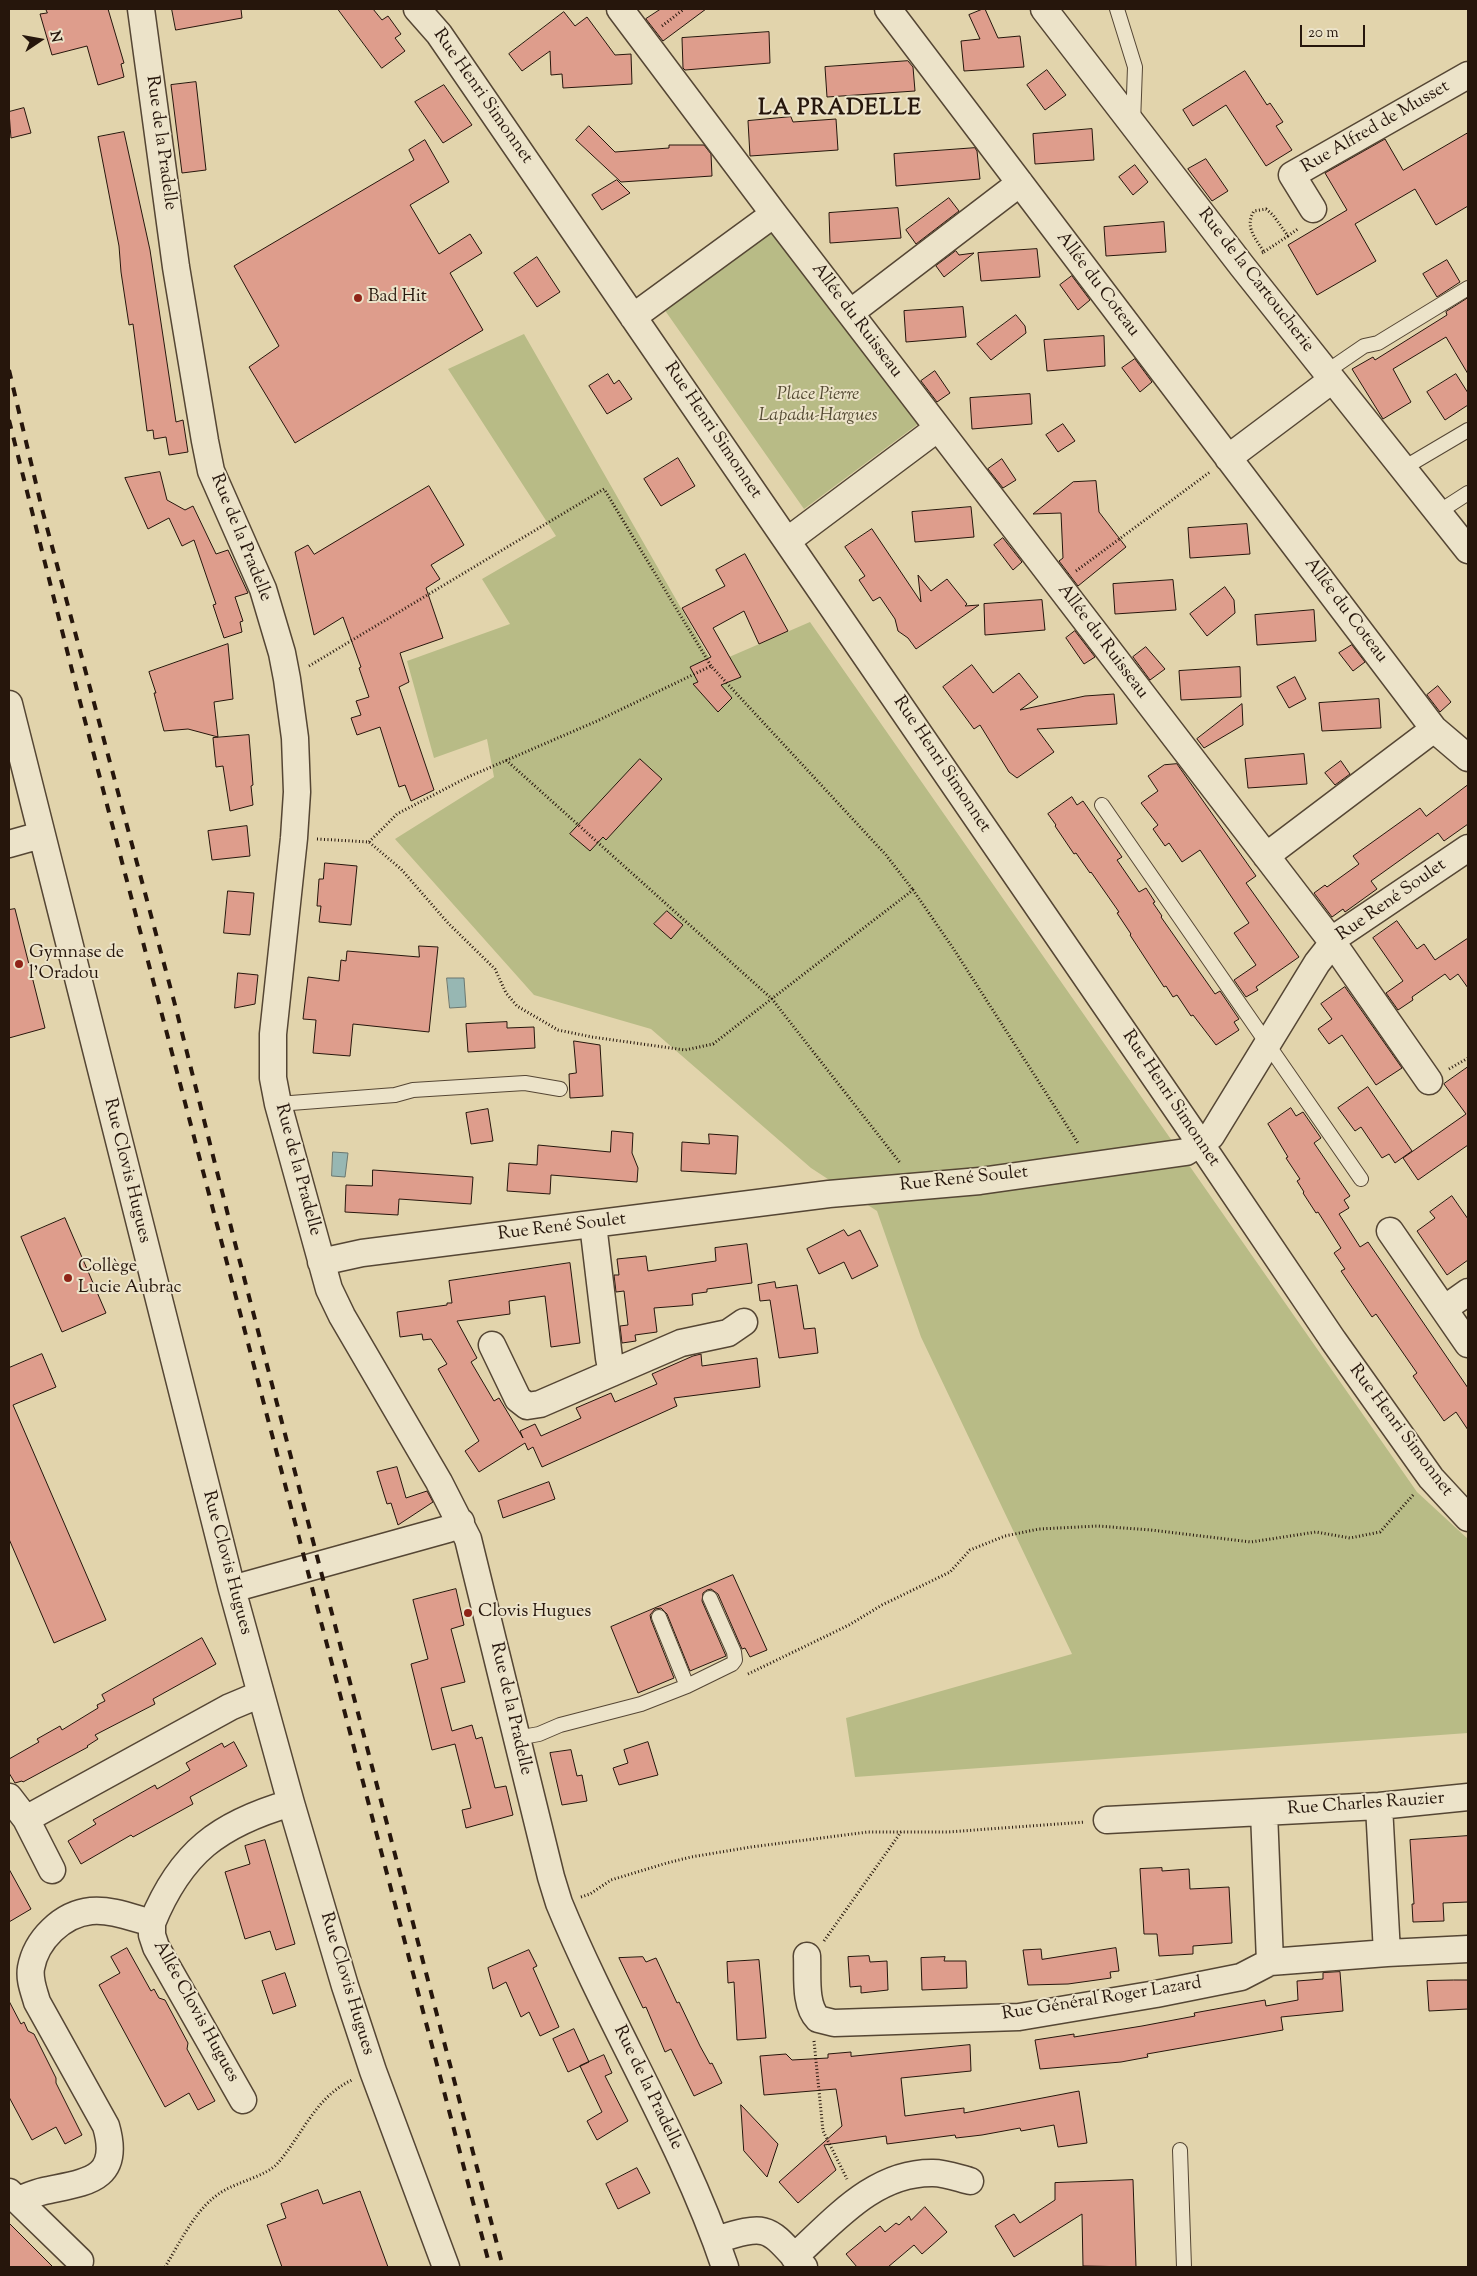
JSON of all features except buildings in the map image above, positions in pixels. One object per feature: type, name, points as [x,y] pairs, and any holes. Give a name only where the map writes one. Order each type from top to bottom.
[{"type":"street","name":"Rue de la Pradelle","points":[[141,9],[176,267],[206,448],[211,471],[263,589],[282,653],[295,738],[297,792],[294,838],[273,1034],[274,1078],[278,1104],[329,1289],[342,1316],[439,1482],[468,1539],[559,1904],[673,2140],[716,2240],[725,2267]]},
{"type":"street","name":"Rue Henri Simonnet","points":[[416,9],[440,34],[1333,1340],[1431,1478],[1468,1518]]},
{"type":"street","name":"Allée du Ruisseau","points":[[620,9],[774,214],[1333,943],[1429,1081]]},
{"type":"street","name":"Allée du Coteau","points":[[888,9],[1434,730],[1468,758]]},
{"type":"street","name":"Rue de la Cartoucherie","points":[[1044,9],[1242,266],[1468,550]]},
{"type":"street","name":"Rue Alfred de Musset","points":[[1313,209],[1292,175],[1468,75]]},
{"type":"street","points":[[850,313],[1020,183]]},
{"type":"street","points":[[634,317],[774,214]]},
{"type":"street","points":[[1228,458],[1329,376]]},
{"type":"street","points":[[787,540],[938,428]]},
{"type":"street","name":"Rue Clovis Hugues","points":[[9,704],[232,1589],[291,1802],[345,1986],[373,2071],[446,2267]]},
{"type":"street","points":[[1266,856],[1434,730]]},
{"type":"street","points":[[9,844],[41,835]]},
{"type":"street","name":"Rue René Soulet","points":[[321,1262],[362,1253],[830,1194],[980,1180],[1186,1152],[1211,1136],[1317,963],[1339,935],[1468,848]]},
{"type":"street","points":[[593,1224],[612,1372]]},
{"type":"street","points":[[1390,1231],[1468,1344]]},
{"type":"street","points":[[1444,1309],[1468,1292]]},
{"type":"street","points":[[492,1345],[518,1399],[527,1406],[540,1404],[680,1343],[728,1333],[744,1322]]},
{"type":"street","points":[[232,1589],[448,1529],[460,1522]]},
{"type":"street","points":[[26,1819],[230,1707],[261,1694]]},
{"type":"street","points":[[9,1797],[26,1819],[52,1870]]},
{"type":"street","name":"Rue Charles Rauzier","points":[[1107,1820],[1379,1806],[1468,1797]]},
{"type":"street","name":"Allée Clovis Hugues","points":[[243,2100],[156,1946],[152,1935],[152,1923],[161,1900],[180,1870],[195,1853],[213,1838],[242,1820],[256,1813],[291,1802]]},
{"type":"street","points":[[1379,1806],[1387,1953]]},
{"type":"street","name":"Rue Charles Rauzier","points":[[1264,1812],[1270,1962]]},
{"type":"street","name":"Allée Clovis Hugues","points":[[13,2196],[76,2185],[94,2179],[105,2167],[110,2154],[110,2139],[106,2126],[34,1993],[31,1983],[31,1969],[38,1948],[48,1933],[61,1923],[91,1911],[105,1912],[152,1923]]},
{"type":"street","name":"Rue Général Roger Lazard","points":[[814,2016],[826,2022],[834,2023],[1019,2017],[1156,1994],[1241,1977],[1270,1962],[1468,1949]]},
{"type":"street","points":[[807,1956],[809,1999],[814,2016]]},
{"type":"street","points":[[716,2240],[740,2233],[758,2230],[766,2231],[774,2235],[799,2262],[859,2199],[885,2182],[909,2175],[933,2173],[970,2181]]},
{"type":"street","name":"Allée Clovis Hugues","points":[[13,2196],[80,2261]]},
{"type":"lane","points":[[1117,9],[1135,67],[1133,123]]},
{"type":"lane","points":[[1329,376],[1364,346],[1378,343],[1468,288]]},
{"type":"lane","points":[[1402,469],[1468,430]]},
{"type":"lane","points":[[1437,513],[1468,493]]},
{"type":"lane","points":[[1102,805],[1361,1179]]},
{"type":"lane","points":[[278,1104],[395,1095],[413,1090],[524,1083],[560,1089]]},
{"type":"lane","points":[[517,1738],[539,1734],[560,1725],[641,1704],[687,1686],[732,1664],[735,1660],[734,1652],[710,1598]]},
{"type":"lane","points":[[659,1617],[687,1686]]},
{"type":"lane","points":[[1180,2150],[1184,2267]]},
{"type":"path","points":[[1264,252],[1250,225],[1250,217],[1254,212],[1266,209],[1273,215],[1288,236]]},
{"type":"path","points":[[1242,266],[1318,217],[1313,209]]},
{"type":"path","points":[[1058,584],[1228,458]]},
{"type":"path","points":[[287,679],[604,488],[712,666],[886,855],[913,890],[953,948],[1092,1165]]},
{"type":"path","points":[[369,842],[397,814],[468,777],[597,721],[712,666]]},
{"type":"path","points":[[506,760],[772,999],[890,1149],[905,1170],[912,1187]]},
{"type":"path","points":[[294,838],[369,842],[401,869],[448,923],[495,969],[506,993],[517,1006],[558,1030],[592,1037],[684,1050],[713,1044],[913,890]]},
{"type":"path","points":[[746,1675],[849,1625],[882,1605],[950,1572],[970,1550],[1005,1536],[1039,1529],[1098,1526],[1151,1530],[1251,1542],[1316,1532],[1350,1538],[1380,1532],[1431,1478]]},
{"type":"path","points":[[559,1904],[590,1894],[611,1880],[691,1857],[868,1832],[948,1832],[1107,1820]]},
{"type":"path","points":[[807,1956],[816,1956],[821,1953],[825,1937],[902,1832]]},
{"type":"path","points":[[814,2016],[813,2032],[823,2131],[859,2199]]},
{"type":"path","points":[[165,2267],[198,2213],[223,2191],[275,2167],[320,2103],[340,2086],[373,2071]]},
{"type":"green space","name":"Place Pierre Lapadu-Hargues","points":[[773,228],[918,424],[804,509],[664,309]]},
{"type":"green space","points":[[524,334],[713,664],[810,622],[1417,1492],[1468,1539],[1468,1733],[855,1777],[846,1718],[1072,1654],[921,1337],[877,1211],[811,1168],[651,1029],[534,995],[395,839],[494,777],[487,739],[434,758],[407,661],[510,624],[482,579],[556,536],[448,369]]},
{"type":"water","points":[[447,978],[464,978],[466,1007],[450,1008]]},
{"type":"water","points":[[333,1152],[348,1153],[345,1177],[332,1176]]},
{"type":"railway","points":[[9,370],[42,509],[174,1001],[235,1243],[503,2267]]},
{"type":"railway","points":[[9,420],[78,694],[490,2267]]},
{"type":"place","name":"Bad Hit","points":[[358,298]]},
{"type":"place","name":"Gymnase de l'Oradou","points":[[19,964]]},
{"type":"place","name":"Collège Lucie Aubrac","points":[[68,1278]]},
{"type":"place","name":"Clovis Hugues","points":[[468,1613]]},
{"type":"district","name":"LA PRADELLE","points":[[840,110]]}]
